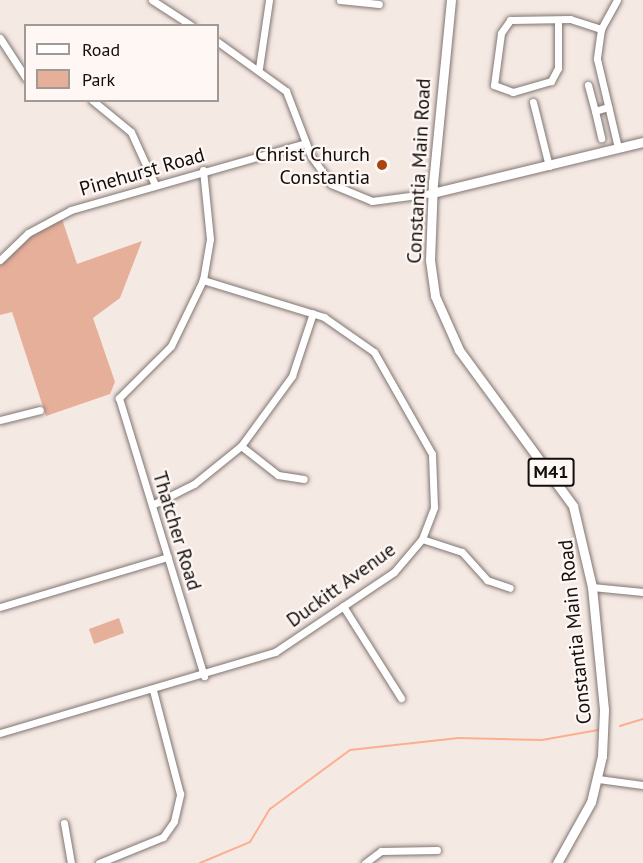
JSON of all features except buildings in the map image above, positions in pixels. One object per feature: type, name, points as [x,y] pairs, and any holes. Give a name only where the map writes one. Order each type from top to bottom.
[{"type":"main road","name":"Constantia Main Road","points":[[451,0],[432,193],[432,277],[446,325],[567,494],[583,529],[592,587],[604,726],[598,779],[581,824],[557,863]]},
{"type":"main road","points":[[432,193],[643,142]]},
{"type":"street","points":[[152,0],[189,24]]},
{"type":"street","points":[[259,68],[269,0]]},
{"type":"street","points":[[340,0],[380,4]]},
{"type":"street","points":[[617,0],[601,29],[597,59],[618,148]]},
{"type":"street","points":[[558,20],[558,68],[551,81],[513,92],[494,85],[506,22],[558,20],[601,29]]},
{"type":"street","points":[[0,38],[24,75]]},
{"type":"street","points":[[219,43],[259,68],[292,100],[306,143],[324,176],[352,196],[384,201],[432,193]]},
{"type":"street","points":[[588,85],[601,138]]},
{"type":"street","points":[[94,102],[131,132],[155,185]]},
{"type":"street","points":[[533,102],[549,166]]},
{"type":"street","points":[[595,111],[608,107]]},
{"type":"street","name":"Pinehurst Road","points":[[0,260],[28,233],[58,215],[203,170],[306,143]]},
{"type":"street","points":[[202,280],[210,239],[203,170]]},
{"type":"street","name":"Duckitt Avenue","points":[[0,733],[204,676],[274,652],[394,572],[422,539],[436,487],[428,440],[374,352],[351,331],[312,313],[202,280]]},
{"type":"street","name":"Thatcher Road","points":[[202,280],[171,346],[120,395],[204,676]]},
{"type":"street","points":[[152,505],[195,484],[241,446],[292,376],[312,313]]},
{"type":"street","points":[[0,420],[40,410]]},
{"type":"street","points":[[241,446],[278,475],[304,479]]},
{"type":"street","points":[[422,539],[462,552],[487,580],[510,588]]},
{"type":"street","points":[[0,607],[168,557]]},
{"type":"street","points":[[592,587],[643,592]]},
{"type":"street","points":[[343,606],[401,698]]},
{"type":"street","points":[[99,863],[163,837],[174,821],[180,794],[153,690]]},
{"type":"street","points":[[598,779],[643,785]]},
{"type":"street","points":[[64,822],[70,863]]},
{"type":"street","points":[[365,863],[381,851],[437,850]]},
{"type":"green space","points":[[61,216],[77,264],[142,241],[120,298],[93,318],[115,382],[110,394],[46,416],[12,312],[0,315],[0,263],[29,234]]},
{"type":"green space","points":[[119,618],[124,633],[94,644],[89,629]]},
{"type":"waterway","points":[[620,726],[643,719]]},
{"type":"waterway","points":[[200,863],[250,842],[270,809],[350,750],[458,738],[542,740],[598,730]]},
{"type":"place","name":"Christ Church Constantia","points":[[382,165]]}]
